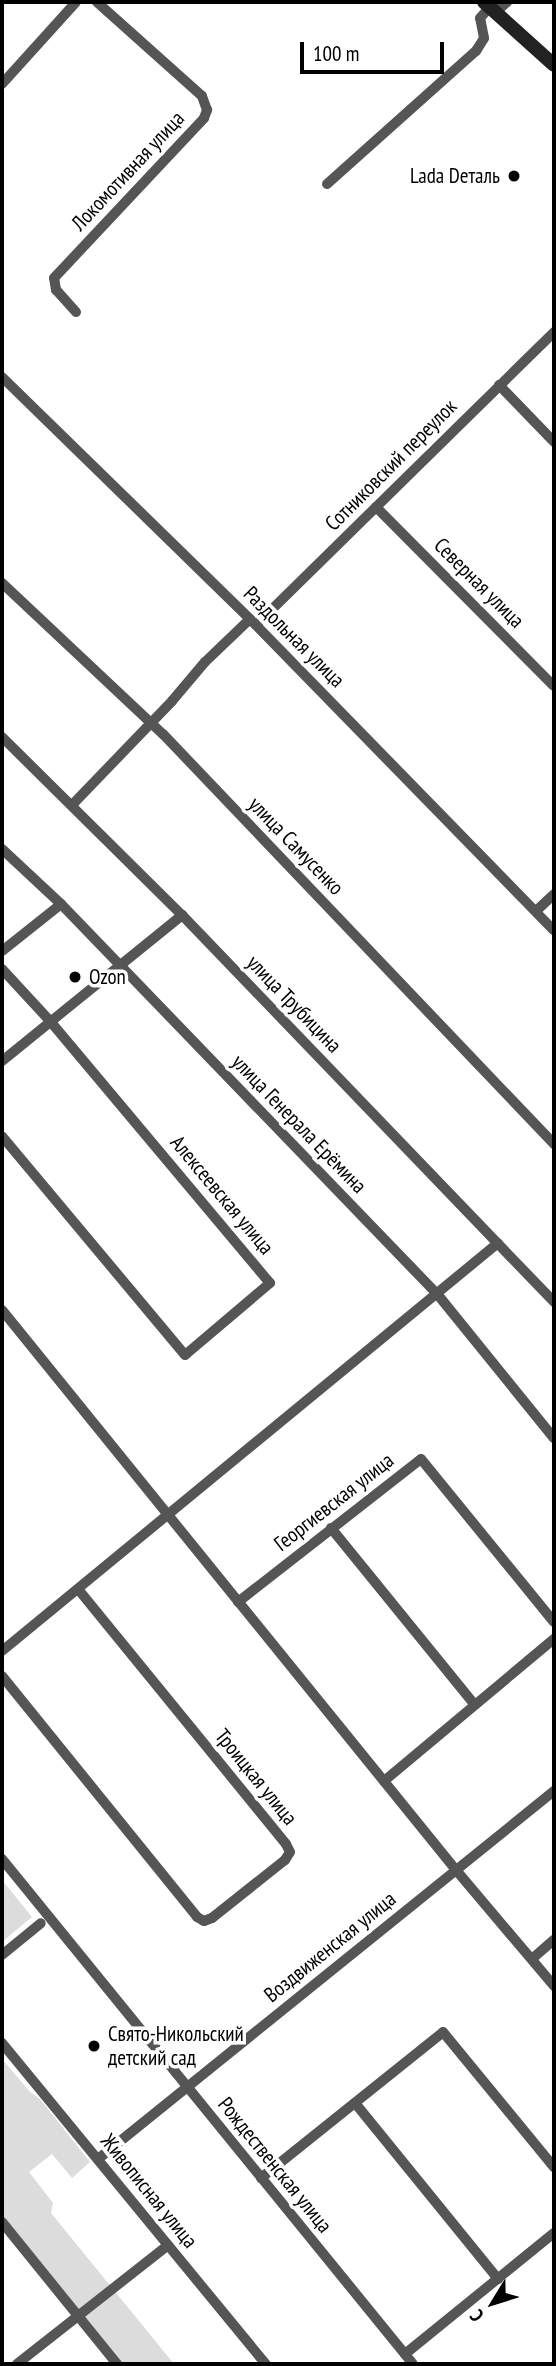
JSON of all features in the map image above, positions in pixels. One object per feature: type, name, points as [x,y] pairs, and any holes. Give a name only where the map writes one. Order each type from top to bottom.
[{"type":"main road","points":[[495,6],[554,65]]},
{"type":"street","points":[[2,84],[76,2]]},
{"type":"street","name":"Локомотивная улица","points":[[76,312],[52,284],[54,278],[204,118],[207,110],[202,96],[97,2]]},
{"type":"street","points":[[327,184],[476,51],[484,38],[480,18],[495,6]]},
{"type":"street","name":"Сотниковский переулок","points":[[72,804],[151,723],[205,662],[253,622],[376,507],[554,332]]},
{"type":"street","name":"Раздольная улица","points":[[2,377],[253,622],[554,930]]},
{"type":"street","points":[[499,385],[554,442]]},
{"type":"street","name":"Северная улица","points":[[376,507],[554,686]]},
{"type":"street","name":"улица Самусенко","points":[[2,583],[151,723],[554,1144]]},
{"type":"street","name":"улица Трубицина","points":[[2,737],[182,915],[554,1302]]},
{"type":"street","name":"улица Генерала Ерёмина","points":[[2,849],[61,904],[438,1295],[554,1437]]},
{"type":"street","points":[[536,911],[554,894]]},
{"type":"street","points":[[2,951],[61,904]]},
{"type":"street","points":[[2,1061],[118,964],[182,915]]},
{"type":"street","points":[[2,969],[50,1021]]},
{"type":"street","name":"Алексеевская улица","points":[[2,1136],[186,1355],[270,1283],[50,1021]]},
{"type":"street","points":[[2,1651],[498,1243]]},
{"type":"street","points":[[2,1310],[456,1870],[554,1986]]},
{"type":"street","name":"Георгиевская улица","points":[[238,1602],[421,1459],[554,1622]]},
{"type":"street","points":[[331,1528],[474,1704]]},
{"type":"street","name":"Троицкая улица","points":[[2,1676],[197,1917],[204,1921],[212,1918],[285,1860],[290,1852],[286,1844],[79,1590]]},
{"type":"street","points":[[384,1781],[554,1639]]},
{"type":"street","name":"Воздвиженская улица","points":[[98,2159],[554,1791]]},
{"type":"street","name":"Рождественская улица","points":[[2,1859],[414,2364]]},
{"type":"street","points":[[2,1955],[41,1923]]},
{"type":"street","points":[[533,1958],[554,1940]]},
{"type":"street","points":[[261,2178],[443,2032],[554,2167]]},
{"type":"street","name":"Живописная улица","points":[[2,2043],[266,2364]]},
{"type":"street","points":[[355,2102],[498,2278]]},
{"type":"street","points":[[2,2222],[117,2364]]},
{"type":"street","points":[[405,2354],[554,2233]]},
{"type":"street","points":[[17,2364],[79,2318],[168,2245]]},
{"type":"shaded area","points":[[2,1880],[32,1917],[2,1942]]},
{"type":"shaded area","points":[[2,2059],[30,2092],[40,2099],[90,2162],[72,2178],[52,2154],[29,2172],[53,2203],[51,2213],[174,2364],[123,2364],[2,2215]]},
{"type":"place","name":"Lada Dеталь","points":[[514,176]]},
{"type":"place","name":"Ozon","points":[[75,977]]},
{"type":"place","name":"Свято-Никольский детский сад","points":[[94,2046]]}]
